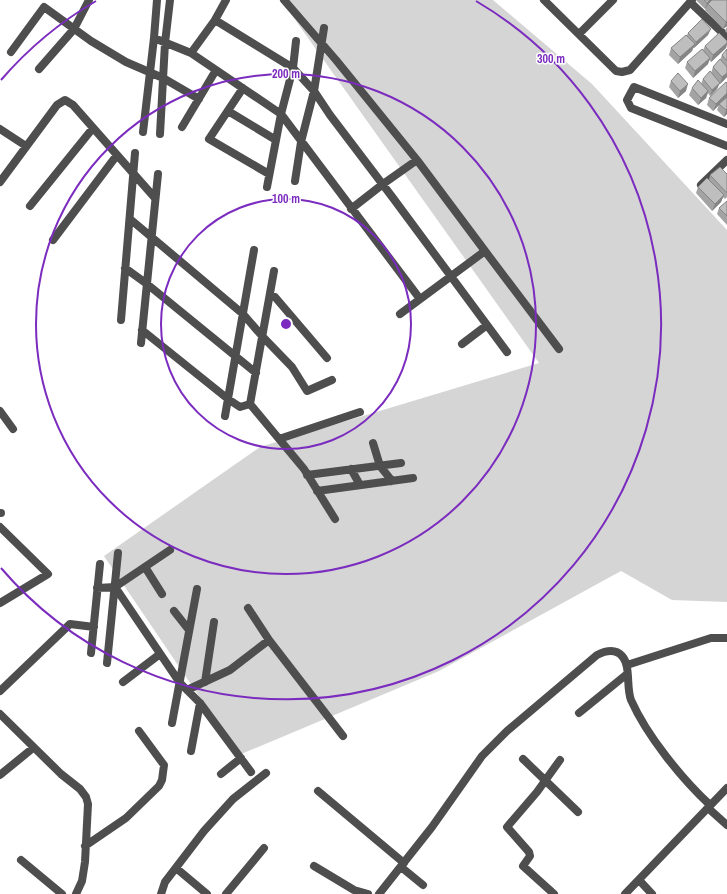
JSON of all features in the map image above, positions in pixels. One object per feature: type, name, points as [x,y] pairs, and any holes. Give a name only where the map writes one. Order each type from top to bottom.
[{"type":"street","points":[[39,69],[74,29],[89,0]]},
{"type":"street","points":[[143,132],[157,0]]},
{"type":"street","points":[[160,134],[165,43],[170,0]]},
{"type":"street","points":[[191,53],[215,20],[226,0]]},
{"type":"street","points":[[284,0],[418,160],[559,349]]},
{"type":"street","points":[[544,0],[616,71],[622,72],[630,70],[691,1],[727,37]]},
{"type":"street","points":[[579,34],[613,0]]},
{"type":"street","points":[[11,52],[44,7],[91,41],[126,62],[163,78],[199,99]]},
{"type":"street","points":[[215,20],[293,68],[314,91],[330,115],[507,352]]},
{"type":"street","points":[[295,181],[301,142],[314,91],[324,28]]},
{"type":"street","points":[[154,38],[191,53],[281,114],[420,299]]},
{"type":"street","points":[[267,187],[281,114],[293,68],[296,41]]},
{"type":"street","points":[[182,127],[216,70]]},
{"type":"street","points":[[727,124],[634,87],[627,100],[631,108],[727,146]]},
{"type":"street","points":[[243,88],[209,139],[269,174]]},
{"type":"street","points":[[0,182],[57,105],[65,100],[73,105],[155,198]]},
{"type":"street","points":[[228,111],[276,140]]},
{"type":"street","points":[[30,206],[93,128]]},
{"type":"street","points":[[0,129],[26,146]]},
{"type":"street","points":[[120,320],[135,153]]},
{"type":"street","points":[[53,240],[117,155]]},
{"type":"street","points":[[351,209],[383,184],[418,160]]},
{"type":"street","points":[[701,185],[727,160]]},
{"type":"street","points":[[141,343],[158,174]]},
{"type":"street","points":[[130,219],[243,314],[292,367],[307,391],[332,380]]},
{"type":"street","points":[[225,416],[254,250]]},
{"type":"street","points":[[400,314],[486,251]]},
{"type":"street","points":[[125,268],[147,284],[256,373]]},
{"type":"street","points":[[250,404],[274,271]]},
{"type":"street","points":[[270,295],[275,297],[327,358]]},
{"type":"street","points":[[462,344],[487,325]]},
{"type":"street","points":[[142,330],[228,399],[240,407],[250,404]]},
{"type":"street","points":[[250,404],[279,438],[307,475],[335,519]]},
{"type":"street","points":[[0,412],[13,429]]},
{"type":"street","points":[[279,438],[360,412]]},
{"type":"street","points":[[373,443],[380,466],[392,481]]},
{"type":"street","points":[[307,475],[401,463]]},
{"type":"street","points":[[350,470],[360,485]]},
{"type":"street","points":[[317,491],[413,478]]},
{"type":"street","points":[[0,527],[48,574],[0,603]]},
{"type":"street","points":[[97,588],[115,588],[170,550]]},
{"type":"street","points":[[107,663],[118,553]]},
{"type":"street","points":[[91,653],[100,564]]},
{"type":"street","points":[[145,567],[162,594]]},
{"type":"street","points":[[115,588],[180,683],[200,703],[251,772]]},
{"type":"street","points":[[172,723],[197,589]]},
{"type":"street","points":[[248,608],[269,640],[343,736]]},
{"type":"street","points":[[174,611],[190,630]]},
{"type":"street","points":[[205,682],[214,622]]},
{"type":"street","points":[[0,691],[70,624],[94,627]]},
{"type":"street","points":[[627,665],[711,638],[727,638]]},
{"type":"street","points":[[187,690],[230,670],[269,640]]},
{"type":"street","points":[[380,894],[432,827],[482,756],[507,731],[604,651],[614,651],[621,655],[627,665],[627,684],[631,699],[644,726],[672,764],[727,826]]},
{"type":"street","points":[[123,682],[160,654]]},
{"type":"street","points":[[579,713],[627,674]]},
{"type":"street","points":[[191,751],[200,703]]},
{"type":"street","points":[[0,714],[60,774],[80,789],[86,797],[88,804],[82,881],[76,894]]},
{"type":"street","points":[[85,846],[126,818],[159,786],[162,780],[164,765],[140,731]]},
{"type":"street","points":[[0,775],[33,748]]},
{"type":"street","points":[[221,774],[240,758]]},
{"type":"street","points":[[523,759],[578,812]]},
{"type":"street","points":[[552,893],[523,866],[530,856],[529,852],[508,827],[546,781],[560,760]]},
{"type":"street","points":[[160,894],[165,882],[204,831],[233,799],[266,773]]},
{"type":"street","points":[[625,894],[727,788]]},
{"type":"street","points":[[318,791],[403,865],[423,885]]},
{"type":"street","points":[[226,894],[264,848]]},
{"type":"street","points":[[21,860],[62,894]]},
{"type":"street","points":[[314,866],[354,890],[368,894]]},
{"type":"street","points":[[176,868],[207,894]]},
{"type":"street","points":[[639,880],[652,894]]},
{"type":"shaded area","points":[[281,0],[493,0],[592,84],[727,230],[727,602],[672,600],[621,571],[439,671],[239,755],[104,556],[260,447],[539,363]]},
{"type":"building","points":[[712,0],[727,0],[726,22],[708,4]]},
{"type":"building","points":[[702,19],[711,29],[696,42],[688,33]]},
{"type":"building","points":[[719,33],[727,41],[727,43],[713,55],[705,46]]},
{"type":"building","points":[[686,35],[695,44],[680,57],[671,48]]},
{"type":"building","points":[[702,49],[710,58],[695,71],[687,62]]},
{"type":"building","points":[[727,49],[727,61],[722,55]]},
{"type":"building","points":[[720,59],[727,67],[727,73],[722,77],[713,67]]},
{"type":"building","points":[[710,71],[720,83],[712,90],[703,79]]},
{"type":"building","points":[[678,73],[688,84],[680,91],[671,81]]},
{"type":"building","points":[[698,80],[708,91],[701,98],[692,88]]},
{"type":"building","points":[[726,82],[727,93],[716,104],[709,98]]},
{"type":"building","points":[[727,97],[727,109],[726,110],[719,104]]},
{"type":"building","points":[[720,167],[727,174],[727,193],[710,175]]},
{"type":"building","points":[[707,178],[724,195],[715,204],[698,187]]},
{"type":"building","points":[[727,201],[727,216],[719,208]]}]
